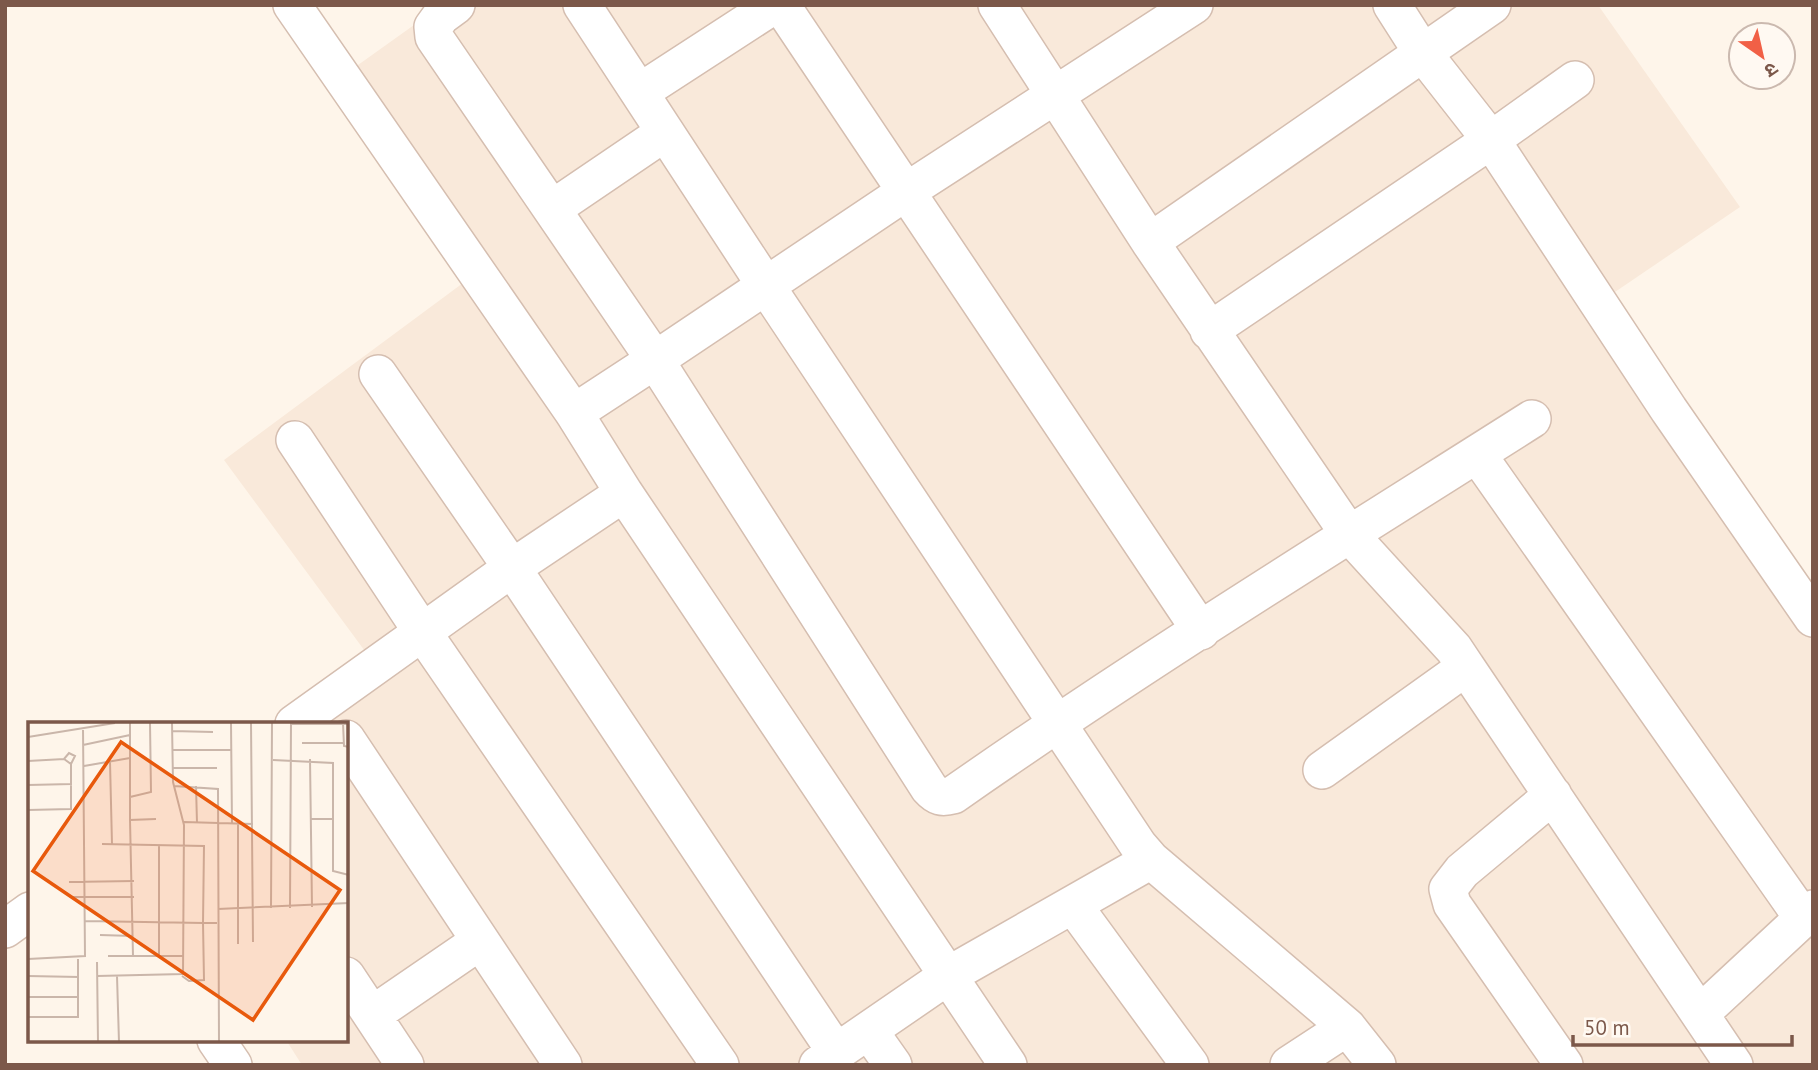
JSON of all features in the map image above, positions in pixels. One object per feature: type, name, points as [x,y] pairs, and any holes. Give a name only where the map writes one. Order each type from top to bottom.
[{"type":"street","points":[[292,5],[574,413],[624,493],[1008,1065]]},
{"type":"street","points":[[456,5],[441,16],[433,27],[434,37],[655,360],[936,796],[944,798],[953,795],[1056,723],[1532,419]]},
{"type":"street","points":[[582,5],[1125,827],[1151,860],[1347,1027],[1377,1065]]},
{"type":"street","points":[[640,92],[774,5]]},
{"type":"street","points":[[780,5],[1201,631]]},
{"type":"street","points":[[574,413],[907,191],[1194,5]]},
{"type":"street","points":[[1392,5],[1422,52],[1491,140],[1669,410],[1813,618]]},
{"type":"street","points":[[1150,243],[1492,5]]},
{"type":"street","points":[[1008,9],[1055,96],[1209,331],[1349,534],[1454,649],[1734,1065]]},
{"type":"street","points":[[1209,331],[1575,80]]},
{"type":"street","points":[[552,209],[664,132]]},
{"type":"street","points":[[377,374],[512,568],[827,1058],[949,975],[1151,860]]},
{"type":"street","points":[[295,440],[423,633],[720,1065]]},
{"type":"street","points":[[1477,454],[1808,913],[1701,1013]]},
{"type":"street","points":[[318,717],[423,633],[512,568],[624,493]]},
{"type":"street","points":[[1322,770],[1466,667]]},
{"type":"street","points":[[348,742],[563,1065]]},
{"type":"street","points":[[1553,795],[1462,871],[1448,890],[1452,904],[1564,1065]]},
{"type":"street","points":[[1073,905],[1190,1065]]},
{"type":"street","points":[[5,929],[28,912]]},
{"type":"street","points":[[372,1015],[480,941]]},
{"type":"street","points":[[348,979],[405,1065]]},
{"type":"street","points":[[1289,1065],[1347,1027]]},
{"type":"street","points":[[869,1031],[893,1065]]},
{"type":"street","points":[[217,1042],[233,1065]]},
{"type":"shaded area","points":[[442,5],[1598,5],[1740,207],[1587,311],[1813,637],[1813,1065],[302,1065],[287,1042],[348,1042],[348,722],[330,722],[387,681],[224,460],[463,283],[344,75]]}]
